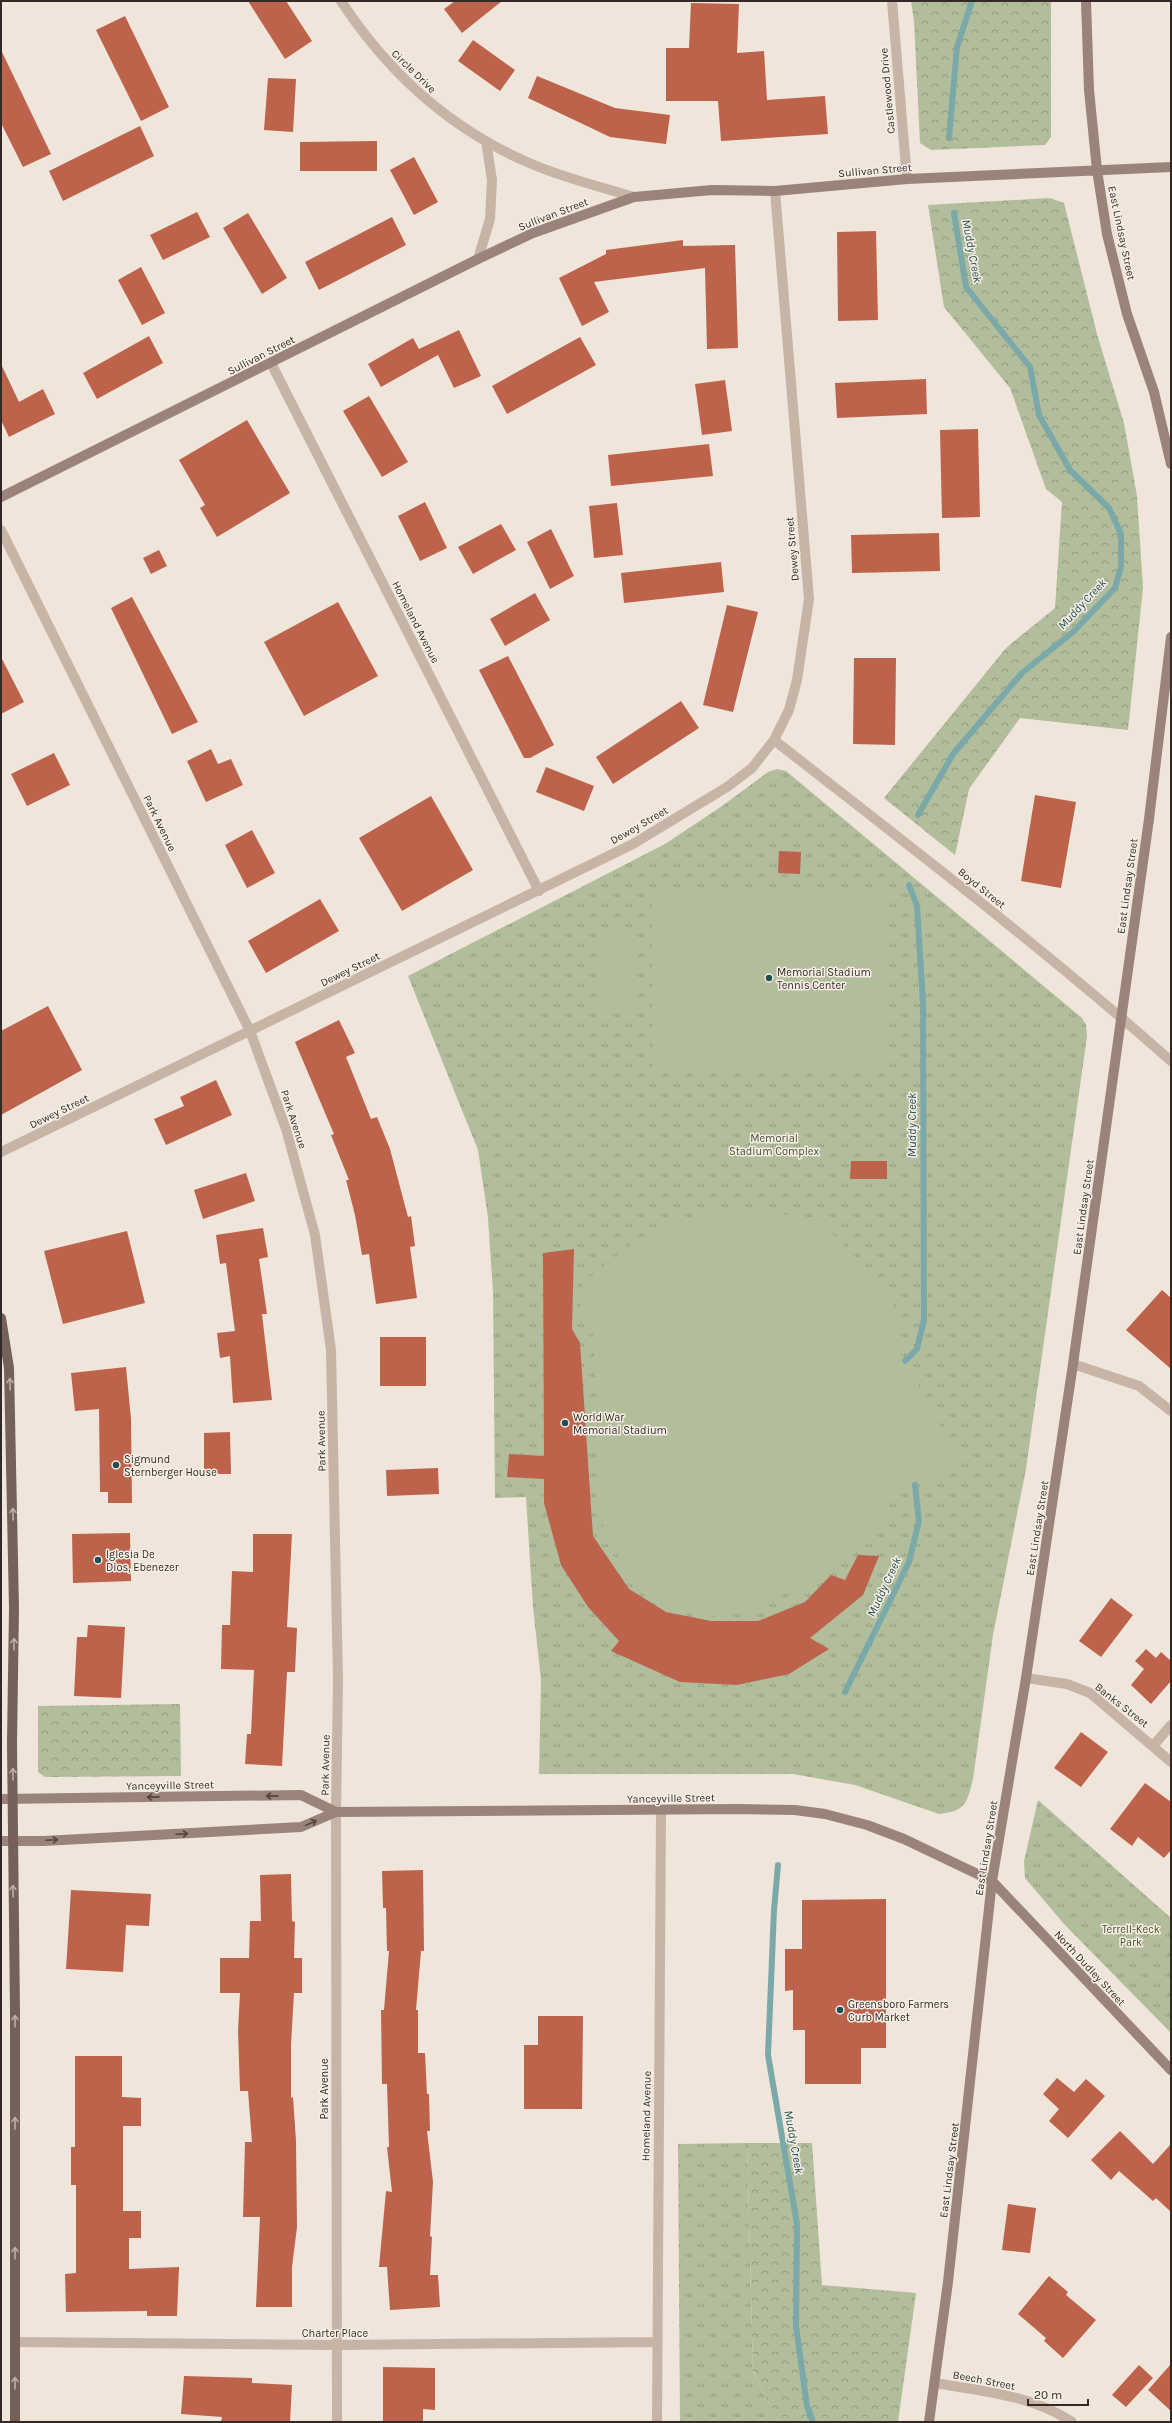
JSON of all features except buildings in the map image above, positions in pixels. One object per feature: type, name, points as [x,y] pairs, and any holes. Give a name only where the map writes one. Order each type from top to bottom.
[{"type":"main road","points":[[1,1318],[9,1368],[14,1616],[13,1841],[15,2422]]},
{"type":"street","name":"Circle Drive","points":[[341,1],[360,30],[387,63],[419,94],[456,123],[486,141],[527,162],[634,197]]},
{"type":"street","name":"Castlewood Drive","points":[[892,1],[907,180]]},
{"type":"street","name":"East Lindsay Street","points":[[1086,1],[1089,90],[1097,170],[1107,234],[1127,314],[1154,392],[1171,464]]},
{"type":"street","points":[[478,259],[490,219],[492,180],[486,141]]},
{"type":"street","name":"Sullivan Street","points":[[1,497],[271,364],[478,259],[540,230],[634,197],[712,190],[775,191],[907,180],[1171,167]]},
{"type":"street","name":"Dewey Street","points":[[1,1152],[633,844],[727,787],[752,768],[774,740],[789,710],[797,680],[809,599],[775,191]]},
{"type":"street","name":"Homeland Avenue","points":[[271,364],[539,891]]},
{"type":"street","name":"Park Avenue","points":[[1,530],[250,1031],[286,1129],[315,1235],[330,1329],[338,1679],[336,1812],[337,2422]]},
{"type":"street","name":"East Lindsay Street","points":[[929,2422],[979,2015],[992,1881],[1026,1678],[1073,1364],[1149,819],[1171,637]]},
{"type":"street","name":"Boyd Street","points":[[774,740],[969,893],[1121,1017],[1171,1061]]},
{"type":"street","points":[[1073,1364],[1139,1386],[1171,1411]]},
{"type":"street","name":"Banks Street","points":[[1026,1678],[1067,1684],[1090,1693],[1171,1762]]},
{"type":"street","points":[[1153,1746],[1171,1725]]},
{"type":"street","name":"Yanceyville Street","points":[[1,1799],[301,1795],[336,1812]]},
{"type":"street","name":"Yanceyville Street","points":[[1,1841],[301,1828],[336,1812],[662,1811],[739,1809],[796,1810],[824,1814],[867,1825],[904,1839],[992,1881]]},
{"type":"street","name":"Homeland Avenue","points":[[657,2422],[656,2342],[662,1811]]},
{"type":"street","name":"North Dudley Street","points":[[992,1881],[1171,2070]]},
{"type":"street","name":"Charter Place","points":[[15,2342],[337,2346],[656,2342]]},
{"type":"street","name":"Beech Street","points":[[935,2383],[1005,2395],[1057,2412],[1072,2422]]},
{"type":"green space","points":[[911,1],[1051,1],[1051,137],[1045,145],[931,150],[920,143],[914,21]]},
{"type":"green space","points":[[1050,198],[1064,203],[1097,334],[1124,423],[1137,496],[1143,588],[1128,730],[1020,718],[969,789],[955,855],[884,798],[1006,648],[1055,608],[1062,502],[1046,489],[1010,388],[944,307],[928,205]]},
{"type":"green space","name":"Memorial Stadium Complex","points":[[777,769],[786,771],[1082,1018],[1086,1025],[1087,1036],[1026,1469],[993,1635],[973,1779],[967,1800],[960,1808],[948,1813],[939,1814],[855,1785],[793,1774],[539,1774],[541,1680],[533,1607],[526,1497],[495,1498],[493,1292],[488,1218],[478,1150],[408,976],[665,844],[722,806],[768,772]]},
{"type":"green space","name":"Memorial Stadium Tennis Center","points":[[886,887],[886,1067],[653,1069],[652,888]]},
{"type":"green space","points":[[599,931],[634,932],[633,1014],[598,1013]]},
{"type":"green space","points":[[718,1212],[770,1212],[805,1218],[824,1225],[892,1294],[900,1351],[963,1468],[906,1488],[890,1504],[883,1531],[856,1542],[798,1588],[744,1613],[707,1617],[675,1608],[639,1586],[605,1536],[602,1522],[593,1334],[580,1313],[583,1282],[634,1242],[669,1225]]},
{"type":"green space","points":[[180,1704],[181,1776],[45,1777],[38,1772],[38,1706]]},
{"type":"green space","name":"Terrell-Keck Park","points":[[1038,1800],[1171,1918],[1171,2033],[1064,1924],[1025,1878],[1024,1861]]},
{"type":"green space","points":[[747,2143],[753,2371],[778,2422],[680,2422],[678,2144]]},
{"type":"green space","points":[[747,2143],[812,2143],[822,2285],[916,2293],[898,2422],[778,2422],[753,2371]]},
{"type":"waterway","name":"Muddy Creek","points":[[949,138],[957,47],[972,1]]},
{"type":"waterway","name":"Muddy Creek","points":[[918,815],[953,754],[1022,673],[1073,632],[1115,588],[1121,567],[1121,534],[1109,508],[1070,470],[1039,415],[1030,367],[966,287],[954,213]]},
{"type":"waterway","name":"Muddy Creek","points":[[905,1361],[917,1349],[924,1320],[923,1003],[917,906],[909,885]]},
{"type":"waterway","name":"Muddy Creek","points":[[845,1692],[909,1562],[919,1521],[915,1485]]},
{"type":"waterway","name":"Muddy Creek","points":[[778,1865],[774,1910],[768,2055],[797,2224],[796,2326],[807,2406],[813,2422]]},
{"type":"place","name":"Memorial Stadium Tennis Center","points":[[769,978]]},
{"type":"place","name":"World War Memorial Stadium","points":[[565,1423]]},
{"type":"place","name":"Sigmund Sternberger House","points":[[116,1465]]},
{"type":"place","name":"Iglesia De Dios, Ebenezer","points":[[98,1560]]},
{"type":"place","name":"Greensboro Farmers Curb Market","points":[[840,2010]]}]
